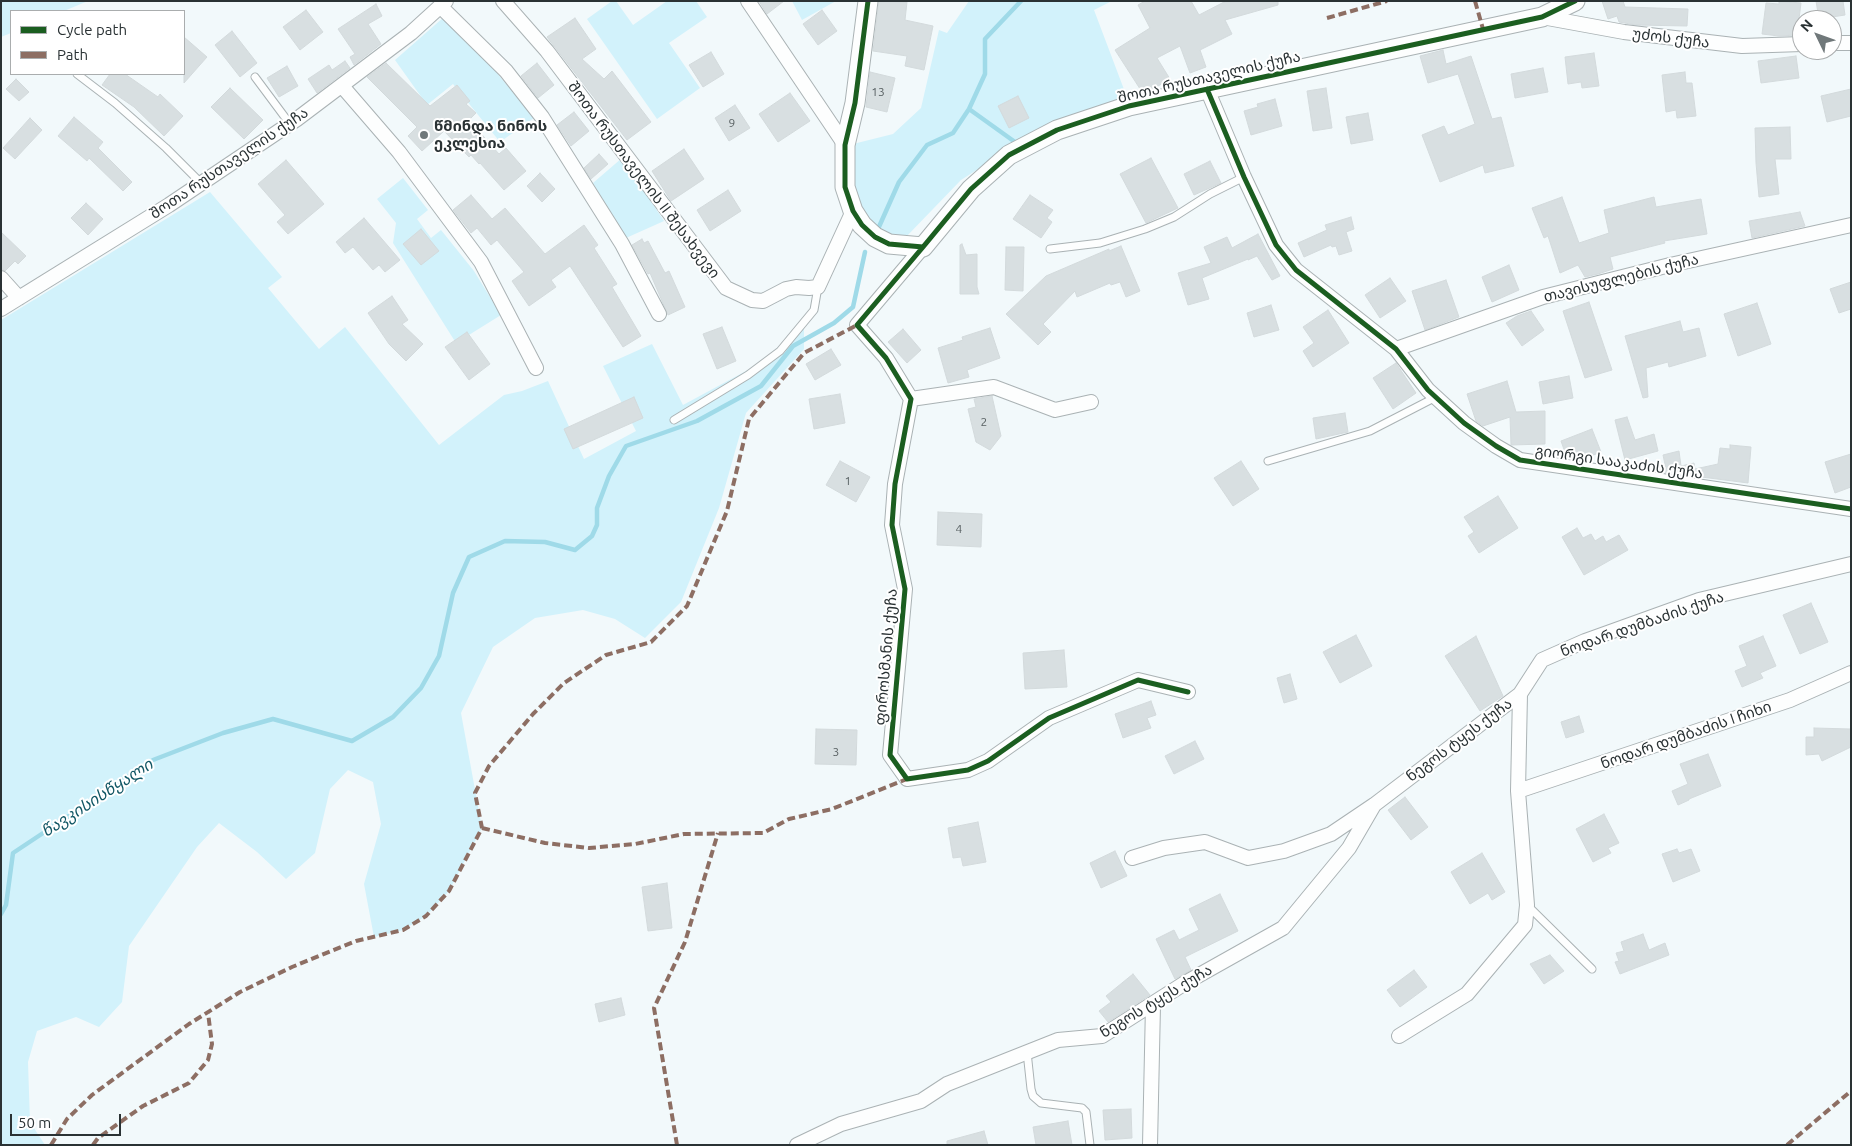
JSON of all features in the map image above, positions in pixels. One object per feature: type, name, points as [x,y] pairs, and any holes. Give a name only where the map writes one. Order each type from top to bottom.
[{"type":"street","name":"შოთა რუსთაველის II შესახვევი","points":[[503,1],[547,51],[726,288],[752,300],[763,301],[786,289],[818,287]]},
{"type":"street","points":[[748,1],[844,145]]},
{"type":"street","points":[[868,1],[855,103],[844,145],[845,187],[852,211],[862,226],[875,237],[889,244],[924,247]]},
{"type":"street","name":"შოთა რუსთაველის ქუჩა","points":[[924,247],[971,189],[1009,155],[1057,130],[1129,106],[1542,16],[1575,1]]},
{"type":"street","points":[[443,4],[506,71],[542,117],[622,244],[659,314]]},
{"type":"street","name":"შოთა რუსთაველის ქუჩა","points":[[1,309],[201,183],[290,124],[411,33],[443,4]]},
{"type":"street","name":"უძოს ქუჩა","points":[[1542,16],[1624,32],[1742,46],[1792,44]]},
{"type":"street","points":[[342,86],[399,152],[481,262],[536,368]]},
{"type":"street","name":"გიორგი სააკაძის ქუჩა","points":[[1207,89],[1244,177],[1276,245],[1296,270],[1396,349],[1428,390],[1464,423],[1520,460],[1851,509]]},
{"type":"street","points":[[818,287],[852,211]]},
{"type":"street","name":"თავისუფლების ქუჩა","points":[[1396,349],[1543,297],[1670,265],[1851,225]]},
{"type":"street","points":[[924,247],[857,325],[886,358],[911,399],[994,387],[1055,410],[1092,402]]},
{"type":"street","points":[[1,278],[19,298]]},
{"type":"street","name":"ფიროსმანის ქუჩა","points":[[911,399],[894,484],[892,525],[906,589],[890,755],[907,779],[968,770],[988,761],[1049,718],[1138,680],[1188,692]]},
{"type":"street","name":"ნოდარ დუმბაძის ქუჩა","points":[[1520,694],[1542,660],[1585,640],[1699,600],[1851,564]]},
{"type":"street","name":"ნოდარ დუმბაძის I ჩიხი","points":[[1518,791],[1790,700],[1851,672]]},
{"type":"street","points":[[1399,1036],[1466,994],[1524,925],[1527,905],[1518,791],[1520,694]]},
{"type":"street","name":"ნეგოს ტყეს ქუჩა","points":[[1132,858],[1164,848],[1205,842],[1248,858],[1284,851],[1331,834],[1374,805],[1520,694]]},
{"type":"street","name":"ნეგოს ტყეს ქუჩა","points":[[797,1145],[841,1124],[921,1101],[947,1084],[1058,1040],[1102,1036],[1153,1005],[1185,982],[1283,928],[1349,848],[1374,805]]},
{"type":"street","points":[[1150,1145],[1153,1005]]},
{"type":"lane","points":[[78,75],[166,148],[201,183]]},
{"type":"lane","points":[[255,77],[290,124]]},
{"type":"lane","points":[[1050,248],[1100,243],[1145,229],[1174,217],[1210,194],[1244,177]]},
{"type":"lane","points":[[674,420],[748,375],[780,351],[814,310],[818,287]]},
{"type":"lane","points":[[1268,461],[1370,431],[1436,397]]},
{"type":"lane","points":[[1527,905],[1592,969]]},
{"type":"lane","points":[[1027,1052],[1033,1096],[1041,1103],[1082,1108],[1086,1112],[1090,1145]]},
{"type":"shaded area","points":[[1,1],[88,1],[66,10],[10,10],[10,33],[1,37]]},
{"type":"shaded area","points":[[612,1],[616,1],[633,25],[667,1],[696,1],[707,17],[669,43],[700,88],[657,119],[587,19]]},
{"type":"shaded area","points":[[792,1],[836,1],[802,20]]},
{"type":"shaded area","points":[[969,1],[1112,1],[1094,10],[1128,100],[1008,150],[961,180],[905,238],[886,239],[854,206],[853,144],[893,134],[921,108],[939,30],[947,33]]},
{"type":"shaded area","points":[[444,17],[469,39],[534,118],[500,142],[453,84],[427,105],[395,60]]},
{"type":"shaded area","points":[[622,158],[664,221],[626,238],[593,183]]},
{"type":"shaded area","points":[[403,178],[428,210],[417,219],[431,238],[441,230],[474,271],[501,315],[456,343],[393,243],[396,223],[377,199]]},
{"type":"shaded area","points":[[210,192],[282,277],[268,288],[319,349],[345,327],[439,445],[504,395],[522,391],[548,381],[584,459],[636,431],[603,366],[652,344],[683,405],[759,364],[784,342],[804,318],[804,349],[746,413],[719,508],[681,602],[645,638],[615,619],[583,610],[535,618],[493,647],[461,713],[482,828],[449,891],[426,916],[403,930],[374,937],[364,884],[381,824],[373,782],[348,770],[330,789],[315,853],[286,879],[257,852],[219,823],[197,847],[129,946],[122,1002],[99,1027],[76,1017],[37,1031],[28,1062],[30,1122],[45,1145],[1,1145],[1,320]]},
{"type":"building","points":[[759,1],[784,1],[767,14]]},
{"type":"building","points":[[879,1],[907,2],[905,20],[933,26],[924,70],[905,66],[907,56],[873,51]]},
{"type":"building","points":[[1145,1],[1191,1],[1199,15],[1226,1],[1278,1],[1278,5],[1225,20],[1232,34],[1200,50],[1206,67],[1190,73],[1180,46],[1157,58],[1170,79],[1153,89],[1142,92],[1115,50],[1150,28],[1138,5]]},
{"type":"building","points":[[1602,1],[1623,1],[1625,7],[1688,9],[1687,26],[1636,25],[1619,22],[1617,16],[1608,19]]},
{"type":"building","points":[[1779,1],[1801,3],[1800,10],[1792,10],[1792,35],[1762,34],[1766,3],[1779,4]]},
{"type":"building","points":[[1816,1],[1843,1],[1845,15],[1842,15],[1842,10],[1818,10]]},
{"type":"building","points":[[376,4],[382,16],[368,24],[381,44],[354,65],[350,57],[355,54],[338,29]]},
{"type":"building","points":[[306,10],[323,32],[300,50],[283,27]]},
{"type":"building","points":[[822,10],[837,31],[818,45],[803,24]]},
{"type":"building","points":[[575,18],[596,49],[582,59],[604,79],[612,71],[651,122],[627,140],[547,37]]},
{"type":"building","points":[[232,31],[257,63],[240,77],[215,45]]},
{"type":"building","points":[[185,38],[207,57],[184,83],[185,75]]},
{"type":"building","points":[[1443,50],[1446,64],[1471,56],[1492,119],[1501,117],[1514,166],[1485,173],[1483,165],[1440,182],[1422,135],[1444,126],[1448,135],[1475,124],[1458,74],[1428,83],[1420,56]]},
{"type":"building","points":[[711,52],[724,74],[703,87],[689,65]]},
{"type":"building","points":[[1594,53],[1599,86],[1582,88],[1581,82],[1568,84],[1565,57]]},
{"type":"building","points":[[1792,57],[1792,60],[1797,60],[1799,78],[1761,83],[1758,61]]},
{"type":"building","points":[[345,61],[350,68],[317,93],[308,79],[329,65],[332,70]]},
{"type":"building","points":[[386,63],[430,106],[457,85],[470,101],[466,104],[476,113],[469,120],[499,154],[506,148],[526,171],[504,190],[480,163],[471,155],[469,157],[444,131],[422,151],[408,136],[417,127],[367,77]]},
{"type":"building","points":[[537,63],[554,85],[538,98],[521,76]]},
{"type":"building","points":[[287,66],[298,86],[279,97],[267,78]]},
{"type":"building","points":[[1543,68],[1548,92],[1515,98],[1511,74]]},
{"type":"building","points":[[870,72],[895,78],[887,112],[866,107]]},
{"type":"building","points":[[1685,72],[1686,83],[1692,83],[1696,116],[1677,118],[1676,110],[1666,112],[1662,75]]},
{"type":"building","points":[[109,75],[126,75],[158,97],[160,94],[183,116],[164,136],[134,107],[102,85]]},
{"type":"building","points":[[16,79],[29,92],[19,101],[6,89]]},
{"type":"building","points":[[230,88],[263,120],[244,139],[211,107]]},
{"type":"building","points":[[1326,88],[1332,128],[1313,131],[1307,91]]},
{"type":"building","points":[[1851,89],[1851,116],[1827,122],[1821,96]]},
{"type":"building","points":[[790,93],[810,121],[778,142],[759,114]]},
{"type":"building","points":[[1018,96],[1029,118],[1009,128],[998,106]]},
{"type":"building","points":[[1275,99],[1282,126],[1251,135],[1244,111],[1258,107],[1257,104]]},
{"type":"building","points":[[735,105],[750,128],[729,141],[715,118]]},
{"type":"building","points":[[574,112],[589,131],[571,146],[557,125]]},
{"type":"building","points":[[1368,113],[1373,140],[1351,144],[1346,117]]},
{"type":"building","points":[[74,117],[103,142],[98,148],[132,182],[123,191],[89,158],[87,161],[58,136]]},
{"type":"building","points":[[30,118],[42,130],[15,159],[3,148]]},
{"type":"building","points":[[1790,127],[1791,159],[1775,159],[1779,194],[1759,197],[1755,128]]},
{"type":"building","points":[[684,149],[704,179],[671,201],[652,171]]},
{"type":"building","points":[[599,154],[608,164],[591,179],[584,168]]},
{"type":"building","points":[[1151,158],[1178,208],[1146,223],[1120,174]]},
{"type":"building","points":[[286,160],[324,204],[288,234],[277,222],[285,215],[258,184]]},
{"type":"building","points":[[1210,161],[1221,183],[1194,195],[1184,174]]},
{"type":"building","points":[[540,173],[555,189],[542,202],[527,186]]},
{"type":"building","points":[[728,190],[741,211],[710,231],[697,210]]},
{"type":"building","points":[[471,195],[492,219],[505,208],[545,254],[584,225],[598,245],[594,248],[617,284],[612,287],[641,336],[623,347],[570,266],[551,280],[556,287],[529,306],[512,281],[524,272],[497,240],[491,245],[477,228],[471,233],[453,210]]},
{"type":"building","points":[[1030,195],[1053,210],[1047,218],[1052,222],[1041,238],[1013,219]]},
{"type":"building","points":[[1562,197],[1579,243],[1609,233],[1604,210],[1654,197],[1656,207],[1701,199],[1707,234],[1664,241],[1665,243],[1610,257],[1613,269],[1598,274],[1585,277],[1578,265],[1560,273],[1548,236],[1544,238],[1532,208]]},
{"type":"building","points":[[86,203],[103,219],[88,235],[71,218]]},
{"type":"building","points":[[1800,212],[1805,226],[1752,238],[1749,221]]},
{"type":"building","points":[[1351,217],[1354,229],[1346,232],[1352,251],[1339,255],[1336,246],[1332,247],[1331,245],[1304,257],[1298,243],[1327,230],[1325,225]]},
{"type":"building","points":[[364,218],[400,260],[385,272],[379,265],[373,270],[353,247],[345,253],[336,242]]},
{"type":"building","points":[[421,229],[439,251],[421,265],[403,244]]},
{"type":"building","points":[[1,232],[26,256],[18,264],[15,261],[5,271],[1,269]]},
{"type":"building","points":[[1258,234],[1280,276],[1272,280],[1257,256],[1202,278],[1209,299],[1188,305],[1178,273],[1211,263],[1204,247],[1227,237],[1232,248]]},
{"type":"building","points":[[642,239],[644,243],[648,241],[665,273],[669,271],[685,307],[668,315],[650,273],[648,274],[632,245]]},
{"type":"building","points":[[962,244],[966,255],[977,254],[977,287],[979,294],[960,294],[960,245]]},
{"type":"building","points":[[1121,246],[1140,291],[1126,297],[1120,282],[1111,285],[1110,283],[1077,297],[1075,291],[1043,324],[1051,332],[1038,345],[1006,314],[1046,276],[1109,249],[1109,251]]},
{"type":"building","points":[[1006,247],[1024,247],[1023,291],[1005,290]]},
{"type":"building","points":[[1509,265],[1519,290],[1492,302],[1482,277]]},
{"type":"building","points":[[1390,278],[1406,301],[1380,318],[1365,295]]},
{"type":"building","points":[[1446,280],[1459,317],[1425,330],[1412,291]]},
{"type":"building","points":[[1851,282],[1851,309],[1839,313],[1830,289]]},
{"type":"building","points":[[392,296],[408,320],[402,324],[423,344],[406,361],[389,344],[368,313]]},
{"type":"building","points":[[1589,302],[1612,370],[1585,378],[1563,311]]},
{"type":"building","points":[[1757,303],[1771,344],[1738,356],[1724,314]]},
{"type":"building","points":[[1271,305],[1279,330],[1254,337],[1247,313]]},
{"type":"building","points":[[1328,310],[1349,343],[1313,367],[1303,351],[1314,343],[1303,327]]},
{"type":"building","points":[[1531,311],[1544,330],[1522,346],[1506,323],[1517,316]]},
{"type":"building","points":[[1680,321],[1683,332],[1699,328],[1706,356],[1669,367],[1668,362],[1646,368],[1648,397],[1643,398],[1625,336]]},
{"type":"building","points":[[722,327],[736,361],[717,369],[703,334]]},
{"type":"building","points":[[990,328],[1000,358],[967,370],[969,377],[948,383],[938,348],[963,340],[962,337]]},
{"type":"building","points":[[903,329],[921,350],[907,363],[888,342]]},
{"type":"building","points":[[467,332],[490,364],[469,380],[445,347]]},
{"type":"building","points":[[831,349],[841,365],[815,380],[806,364]]},
{"type":"building","points":[[1396,363],[1416,393],[1393,409],[1373,378]]},
{"type":"building","points":[[1569,376],[1573,398],[1543,404],[1539,382]]},
{"type":"building","points":[[1507,381],[1516,412],[1545,411],[1545,444],[1511,445],[1510,417],[1483,426],[1476,421],[1467,394]]},
{"type":"building","points":[[840,394],[845,423],[814,429],[809,399]]},
{"type":"building","points":[[992,396],[1001,436],[990,450],[976,442],[968,409],[976,407],[974,399]]},
{"type":"building","points":[[634,397],[643,418],[573,449],[564,429]]},
{"type":"building","points":[[1345,413],[1348,432],[1316,439],[1313,418]]},
{"type":"building","points":[[1627,417],[1635,440],[1654,434],[1658,451],[1625,460],[1615,420]]},
{"type":"building","points":[[1592,429],[1601,452],[1581,460],[1577,460],[1575,455],[1567,458],[1561,441]]},
{"type":"building","points":[[1730,445],[1751,447],[1748,483],[1655,471],[1666,469],[1663,455],[1679,451],[1681,466],[1694,463],[1695,469],[1718,464],[1720,448],[1730,449]]},
{"type":"building","points":[[1851,454],[1851,487],[1835,493],[1825,462]]},
{"type":"building","points":[[840,461],[870,477],[856,502],[826,485]]},
{"type":"building","points":[[1241,461],[1259,489],[1233,506],[1214,478]]},
{"type":"building","points":[[1498,496],[1518,528],[1479,553],[1468,536],[1474,532],[1464,517]]},
{"type":"building","points":[[938,512],[982,514],[981,547],[937,545]]},
{"type":"building","points":[[1577,528],[1583,538],[1591,534],[1595,541],[1603,536],[1606,542],[1619,535],[1628,550],[1584,575],[1562,537]]},
{"type":"building","points":[[1811,603],[1828,642],[1800,654],[1783,615]]},
{"type":"building","points":[[1356,635],[1372,666],[1340,683],[1323,652]]},
{"type":"building","points":[[1476,636],[1503,696],[1480,711],[1445,656]]},
{"type":"building","points":[[1763,636],[1776,666],[1760,673],[1763,678],[1742,687],[1735,671],[1747,666],[1739,646]]},
{"type":"building","points":[[1064,650],[1067,687],[1025,689],[1023,653]]},
{"type":"building","points":[[1290,674],[1297,699],[1284,703],[1277,678]]},
{"type":"building","points":[[1151,701],[1156,715],[1147,718],[1151,728],[1123,738],[1115,714]]},
{"type":"building","points":[[1579,716],[1584,732],[1566,738],[1561,722]]},
{"type":"building","points":[[1814,728],[1851,729],[1851,747],[1822,761],[1819,754],[1806,755],[1806,737],[1814,737]]},
{"type":"building","points":[[816,729],[857,730],[856,765],[815,764]]},
{"type":"building","points":[[1195,741],[1204,759],[1174,774],[1165,756]]},
{"type":"building","points":[[1708,754],[1721,786],[1678,805],[1672,791],[1688,784],[1680,764]]},
{"type":"building","points":[[1405,797],[1428,827],[1411,840],[1388,810]]},
{"type":"building","points":[[1604,814],[1619,843],[1608,848],[1611,853],[1593,862],[1576,829]]},
{"type":"building","points":[[978,822],[986,862],[963,866],[961,857],[953,858],[948,828]]},
{"type":"building","points":[[1677,849],[1679,853],[1691,849],[1700,871],[1673,882],[1662,854]]},
{"type":"building","points":[[1115,851],[1127,876],[1101,888],[1090,863]]},
{"type":"building","points":[[1482,853],[1505,892],[1492,900],[1488,893],[1470,904],[1451,872]]},
{"type":"building","points":[[667,883],[672,928],[648,931],[642,887]]},
{"type":"building","points":[[1220,894],[1238,931],[1185,957],[1191,970],[1175,979],[1156,939],[1174,930],[1179,940],[1199,930],[1189,909]]},
{"type":"building","points":[[1643,934],[1649,950],[1665,943],[1669,955],[1620,974],[1615,962],[1619,961],[1616,953],[1624,951],[1621,942]]},
{"type":"building","points":[[1550,955],[1564,971],[1544,984],[1530,964]]},
{"type":"building","points":[[1414,970],[1427,987],[1400,1007],[1387,990]]},
{"type":"building","points":[[1133,974],[1150,995],[1108,1022],[1099,1011],[1111,1002],[1106,996]]},
{"type":"building","points":[[621,998],[625,1015],[599,1022],[595,1004]]},
{"type":"building","points":[[1131,1109],[1132,1138],[1105,1140],[1103,1110]]},
{"type":"building","points":[[1068,1121],[1072,1145],[1036,1145],[1033,1127]]},
{"type":"building","points":[[984,1131],[988,1145],[947,1145],[947,1141]]},
{"type":"waterway","name":"წავკისისწყალი","points":[[878,229],[899,182],[927,145],[953,133],[969,109],[985,74],[985,39],[1021,1]]},
{"type":"waterway","points":[[969,109],[1015,142]]},
{"type":"waterway","name":"წავკისისწყალი","points":[[1,914],[6,905],[13,853],[153,760],[223,733],[273,719],[352,741],[393,717],[421,688],[439,656],[453,593],[469,557],[505,541],[545,542],[575,550],[592,536],[597,525],[597,508],[609,476],[626,446],[697,421],[761,386],[793,346],[834,323],[853,307],[865,252]]},
{"type":"marked path","points":[[1327,18],[1387,1]]},
{"type":"marked path","points":[[1475,1],[1483,29]]},
{"type":"marked path","points":[[51,1145],[67,1119],[92,1095],[189,1024],[240,992],[292,967],[356,941],[403,930],[426,916],[449,891],[482,828],[475,793],[489,766],[533,714],[564,683],[606,655],[651,642],[687,606],[727,511],[749,419],[804,353],[857,325]]},
{"type":"marked path","points":[[482,828],[545,843],[589,848],[635,844],[684,834],[763,833],[789,819],[832,809],[907,779]]},
{"type":"marked path","points":[[677,1145],[654,1008],[685,942],[718,833]]},
{"type":"marked path","points":[[93,1145],[98,1138],[143,1106],[189,1083],[208,1060],[212,1044],[208,1013]]},
{"type":"marked path","points":[[1787,1145],[1851,1091]]},
{"type":"cycle path","points":[[868,1],[855,103],[845,145],[845,187],[853,211],[862,225],[875,237],[889,244],[923,247],[971,189],[1009,155],[1057,130],[1129,106],[1542,17],[1575,1]]},
{"type":"cycle path","points":[[1207,89],[1244,177],[1276,245],[1296,270],[1396,349],[1428,390],[1464,423],[1496,446],[1520,460],[1851,509]]},
{"type":"cycle path","points":[[923,247],[857,325],[886,358],[911,399],[895,484],[892,525],[905,589],[890,755],[907,779],[968,770],[988,761],[1049,718],[1138,680],[1188,692]]},
{"type":"place","name":"წმინდა ნინოს ეკლესია","points":[[424,135]]}]
